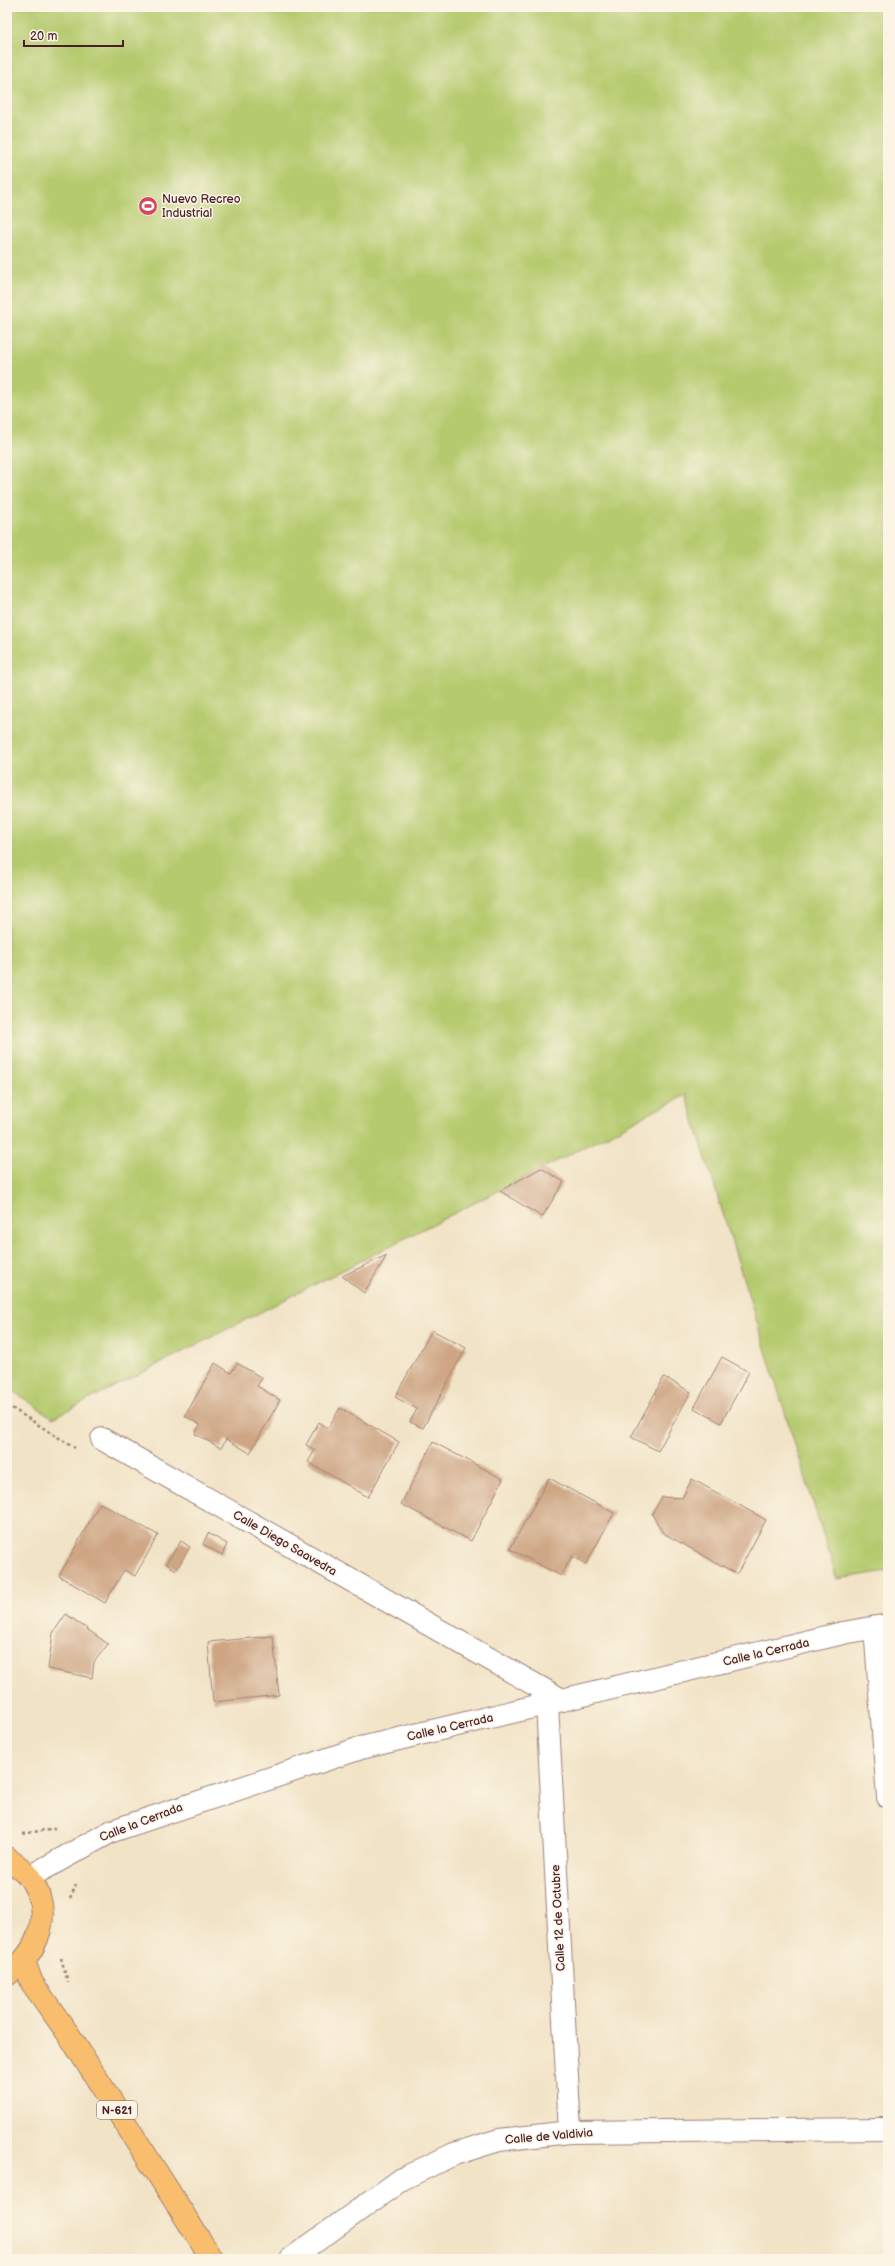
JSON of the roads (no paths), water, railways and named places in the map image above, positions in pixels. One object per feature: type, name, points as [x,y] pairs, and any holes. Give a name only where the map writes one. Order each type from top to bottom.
[{"type":"highway","points":[[7,1858],[29,1877],[41,1906],[41,1926],[35,1945],[24,1961],[7,1975]]},
{"type":"highway","name":"N-621","points":[[24,1961],[32,1983],[69,2035],[212,2259]]},
{"type":"street","name":"Calle Diego Saavedra","points":[[102,1439],[554,1702]]},
{"type":"street","name":"Calle la Cerrada","points":[[29,1877],[112,1831],[164,1812],[361,1748],[844,1633],[882,1627]]},
{"type":"street","points":[[882,1627],[888,1797]]},
{"type":"street","name":"Calle 12 de Octubre","points":[[554,1702],[570,2132]]},
{"type":"street","name":"Calle de Valdivia","points":[[291,2259],[402,2179],[454,2154],[499,2140],[570,2132],[888,2129]]},
{"type":"place","name":"Nuevo Recreo Industrial","points":[[148,206]]}]
